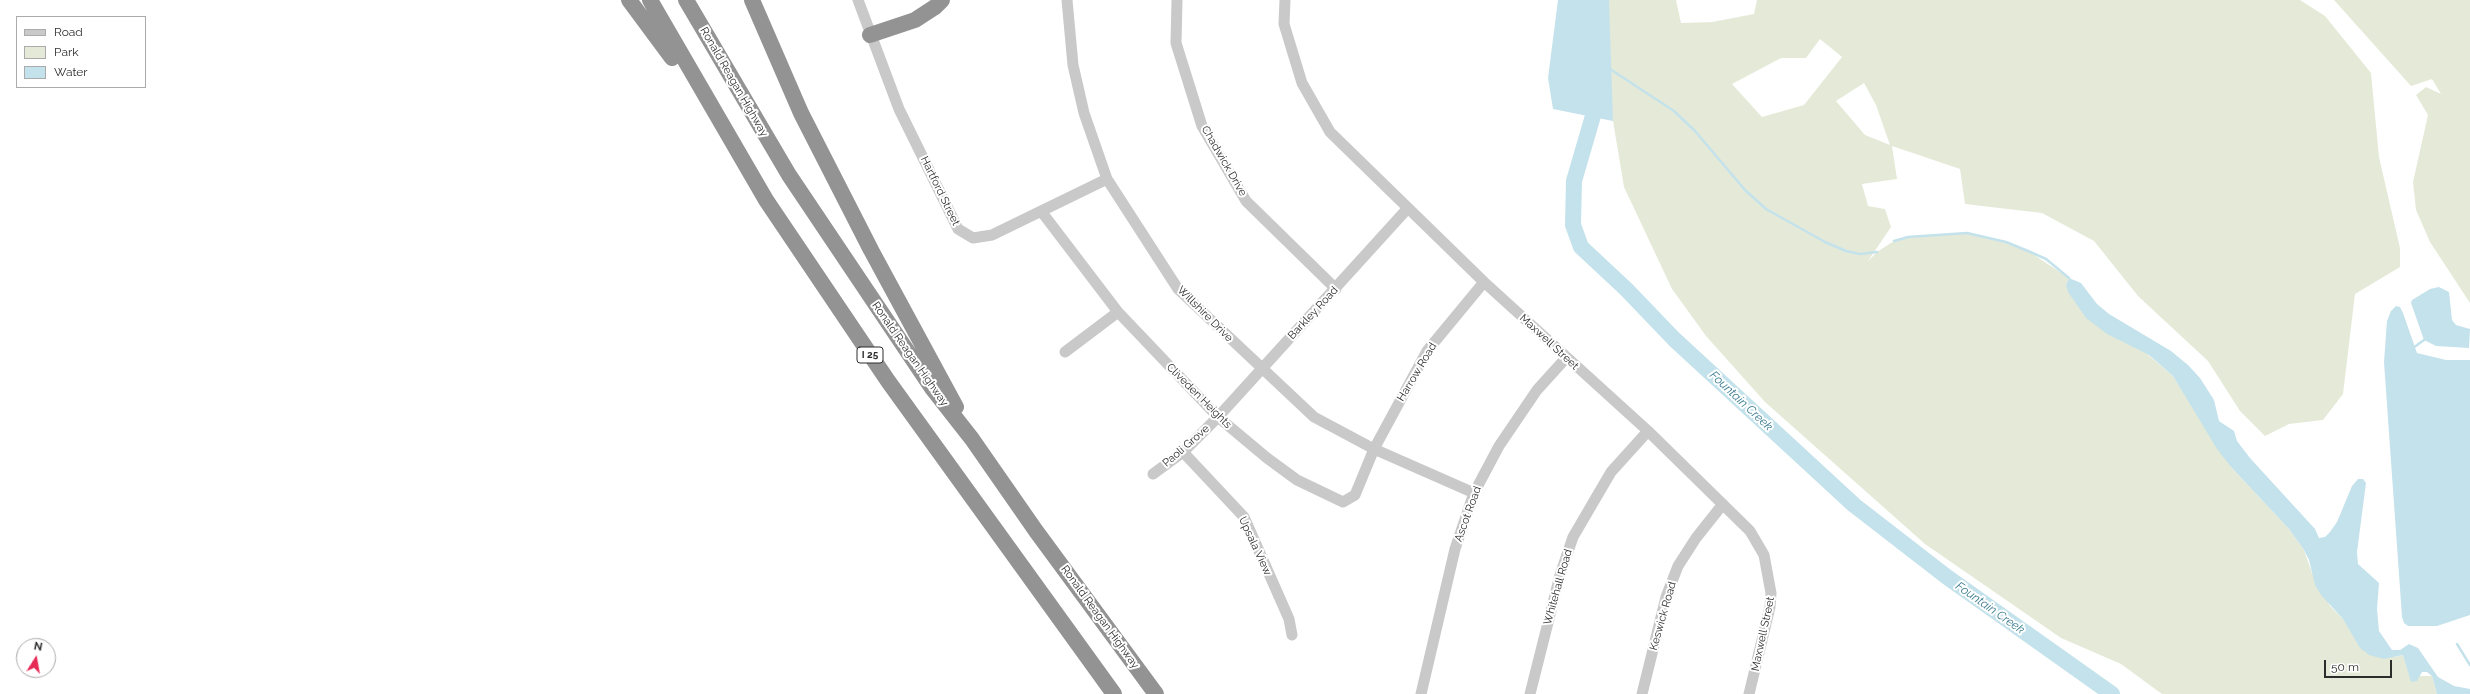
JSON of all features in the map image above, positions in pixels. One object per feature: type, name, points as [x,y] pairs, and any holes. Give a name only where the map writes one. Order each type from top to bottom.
[{"type":"highway","points":[[629,0],[665,47],[699,99],[732,142]]},
{"type":"highway","name":"I 25","points":[[650,0],[766,200],[888,382],[1114,694]]},
{"type":"highway","name":"Ronald Reagan Highway","points":[[686,0],[789,175],[932,388],[972,439],[1036,531],[1156,694]]},
{"type":"highway","points":[[752,0],[801,113],[972,439]]},
{"type":"highway","points":[[870,35],[915,20],[935,7],[942,0]]},
{"type":"street","name":"Hartford Street","points":[[858,0],[870,35],[900,109],[958,229],[973,238],[992,235],[1107,179]]},
{"type":"street","name":"Willshire Drive","points":[[1066,0],[1073,65],[1084,113],[1107,179],[1178,289],[1314,417],[1374,449],[1474,493]]},
{"type":"street","name":"Chadwick Drive","points":[[1177,0],[1176,43],[1202,126],[1246,201],[1336,289]]},
{"type":"street","name":"Maxwell Street","points":[[1285,0],[1284,24],[1302,83],[1330,132],[1484,282],[1648,431],[1750,531],[1764,555],[1770,577],[1770,607],[1749,694]]},
{"type":"street","name":"Barkley Road","points":[[1218,417],[1261,368],[1336,289],[1408,208]]},
{"type":"street","name":"Cliveden Heights","points":[[1041,211],[1118,312],[1218,417],[1267,458],[1297,480],[1342,502],[1355,495],[1374,449]]},
{"type":"street","name":"Harrow Road","points":[[1374,449],[1427,350],[1484,282]]},
{"type":"street","points":[[1066,352],[1118,312]]},
{"type":"street","name":"Ascot Road","points":[[1421,694],[1456,549],[1474,493],[1499,446],[1537,390],[1566,358]]},
{"type":"street","name":"Paoli Grove","points":[[1153,474],[1183,452],[1218,417]]},
{"type":"street","name":"Whitehall Road","points":[[1530,694],[1560,575],[1573,537],[1611,472],[1648,431]]},
{"type":"street","name":"Upsala View","points":[[1183,452],[1244,517],[1289,619],[1292,635]]},
{"type":"street","name":"Keswick Road","points":[[1642,694],[1666,597],[1678,566],[1696,538],[1723,504]]},
{"type":"green space","points":[[1609,0],[1676,0],[1681,23],[1712,22],[1754,14],[1757,0],[2300,0],[2325,16],[2371,73],[2379,157],[2400,248],[2400,267],[2355,294],[2343,394],[2323,420],[2289,424],[2265,436],[2240,411],[2208,361],[2138,296],[2094,241],[2042,213],[1965,204],[1960,169],[1892,146],[1897,179],[1862,184],[1868,206],[1885,209],[1891,227],[1868,261],[1877,252],[1894,241],[1908,237],[1967,233],[1997,240],[2028,251],[2069,278],[2066,285],[2173,376],[2231,467],[2289,529],[2304,550],[2312,573],[2330,606],[2343,619],[2394,657],[2403,655],[2412,682],[2420,676],[2432,676],[2437,694],[2162,694],[2121,664],[2061,638],[1925,544],[1765,402],[1706,336],[1672,289],[1624,187],[1613,121],[1608,69]],"holes":[[[1820,39],[1842,57],[1804,105],[1762,117],[1732,84],[1781,58],[1806,58]],[[1864,83],[1876,105],[1890,145],[1865,135],[1836,101]]]},
{"type":"green space","points":[[2334,0],[2470,0],[2470,303],[2430,242],[2416,210],[2413,182],[2428,115],[2416,95],[2426,87],[2441,94],[2432,79],[2411,86]]},
{"type":"water","points":[[1558,0],[1609,0],[1613,121],[1553,109],[1548,78]]},
{"type":"water","points":[[2069,278],[2081,283],[2097,304],[2109,314],[2171,351],[2188,365],[2200,378],[2214,400],[2219,421],[2234,431],[2237,441],[2250,458],[2315,529],[2319,538],[2325,537],[2330,532],[2337,522],[2352,486],[2358,479],[2363,479],[2366,483],[2357,552],[2358,564],[2379,583],[2377,609],[2379,631],[2392,650],[2400,650],[2409,644],[2418,648],[2438,677],[2454,686],[2470,689],[2470,694],[2437,694],[2432,676],[2427,672],[2422,672],[2417,681],[2411,682],[2403,655],[2384,659],[2369,655],[2360,648],[2343,619],[2321,595],[2315,585],[2309,560],[2304,550],[2289,529],[2231,467],[2217,449],[2173,376],[2149,355],[2107,334],[2086,318],[2068,292],[2066,285]]},
{"type":"water","points":[[2439,287],[2449,292],[2452,320],[2456,325],[2470,329],[2469,348],[2436,346],[2424,340],[2411,303],[2412,300],[2430,289]]},
{"type":"water","points":[[2396,306],[2400,307],[2403,313],[2417,353],[2446,360],[2470,360],[2470,615],[2437,626],[2408,626],[2404,623],[2402,617],[2384,362],[2387,321],[2391,311]]},
{"type":"waterway","points":[[1610,69],[1674,111],[1695,131],[1745,190],[1766,209],[1825,242],[1846,251],[1860,254],[1877,252]]},
{"type":"waterway","name":"Fountain Creek","points":[[1597,95],[1597,102],[1574,181],[1573,225],[1581,247],[1626,289],[1674,339],[1854,505],[1947,577],[2112,694]]},
{"type":"waterway","points":[[1894,241],[1908,237],[1967,233],[2006,242],[2028,251],[2046,259],[2069,278]]},
{"type":"waterway","points":[[2413,348],[2424,340]]},
{"type":"waterway","points":[[2457,644],[2470,665]]}]
